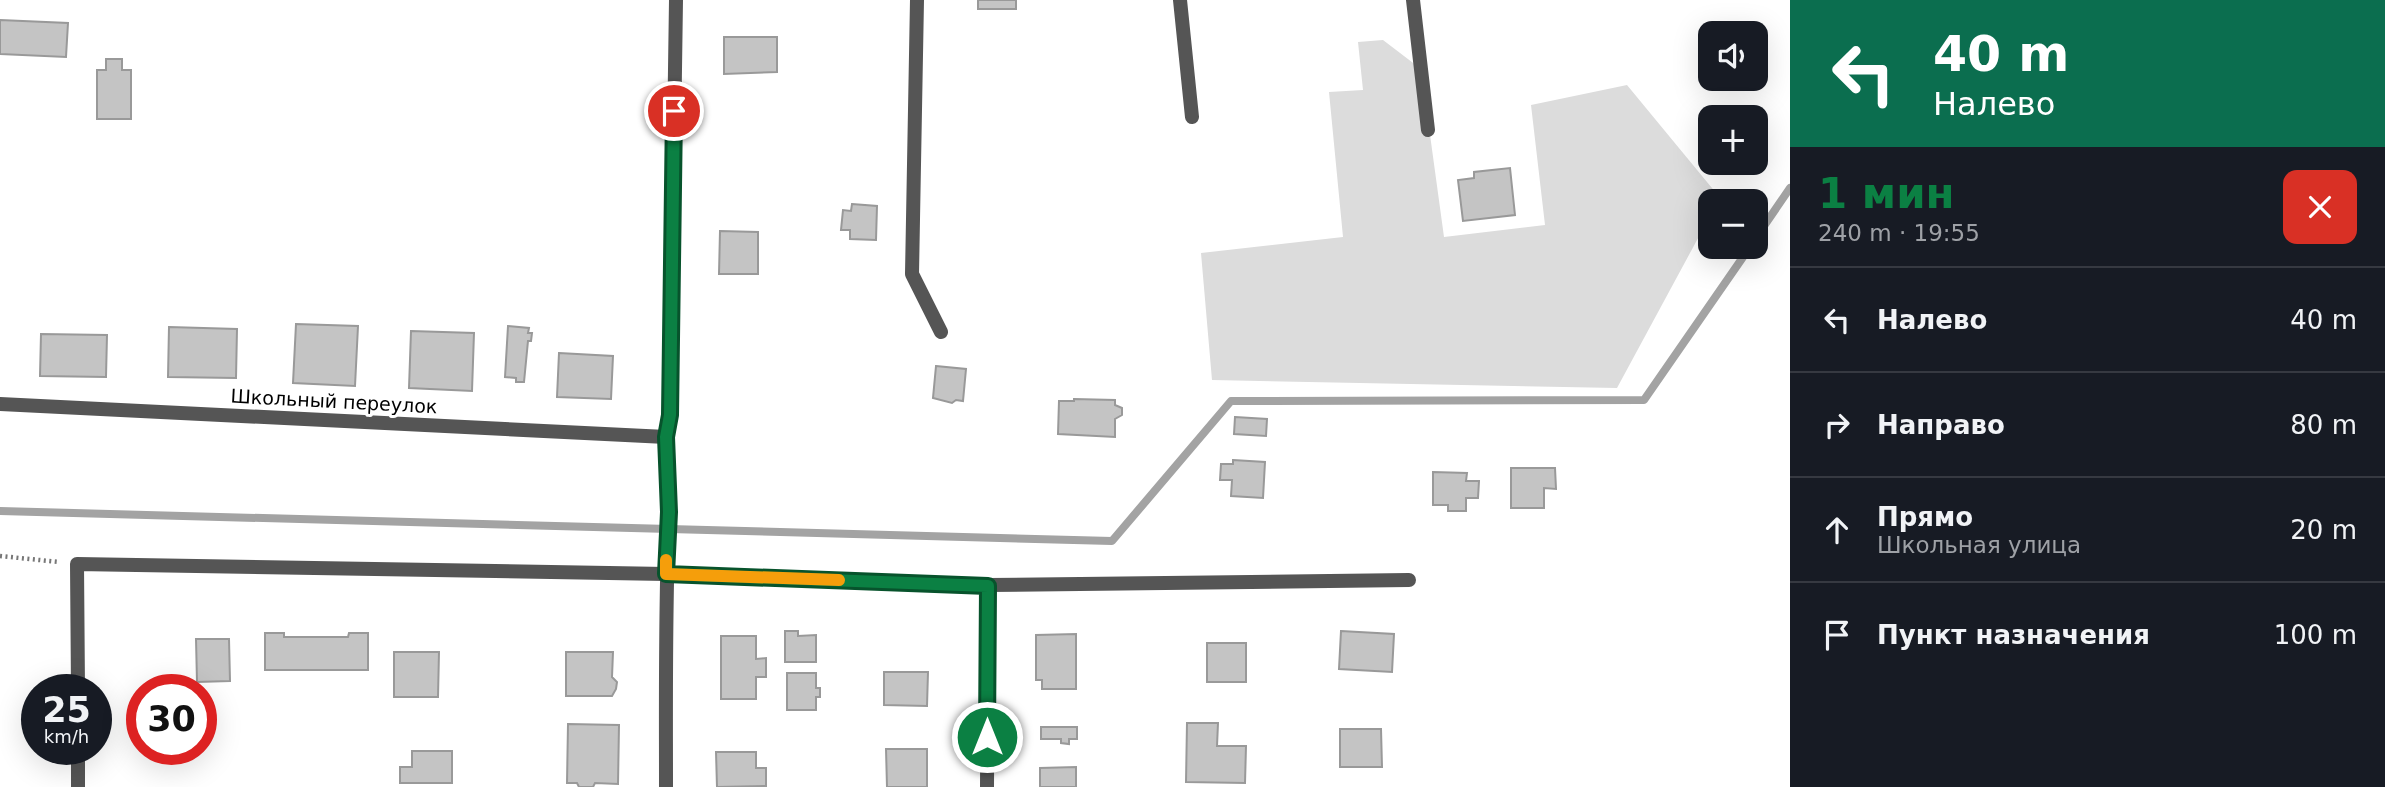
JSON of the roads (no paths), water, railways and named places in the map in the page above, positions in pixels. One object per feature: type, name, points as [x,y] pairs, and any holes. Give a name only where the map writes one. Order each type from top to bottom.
[{"type":"street","points":[[666,787],[666,574],[669,512],[666,437],[670,415],[676,0]]},
{"type":"street","points":[[917,0],[912,274],[942,331]]},
{"type":"street","points":[[1180,0],[1192,117]]},
{"type":"street","points":[[1413,0],[1428,130]]},
{"type":"street","name":"Школьный переулок","points":[[0,404],[666,437]]},
{"type":"street","points":[[78,674],[77,564],[666,574],[988,586],[1409,580]]},
{"type":"street","points":[[987,787],[988,586]]},
{"type":"street","points":[[78,765],[78,787]]},
{"type":"waterway","points":[[1768,220],[1790,188]]},
{"type":"waterway","points":[[0,511],[1112,541],[1231,401],[1644,400],[1742,259]]}]
